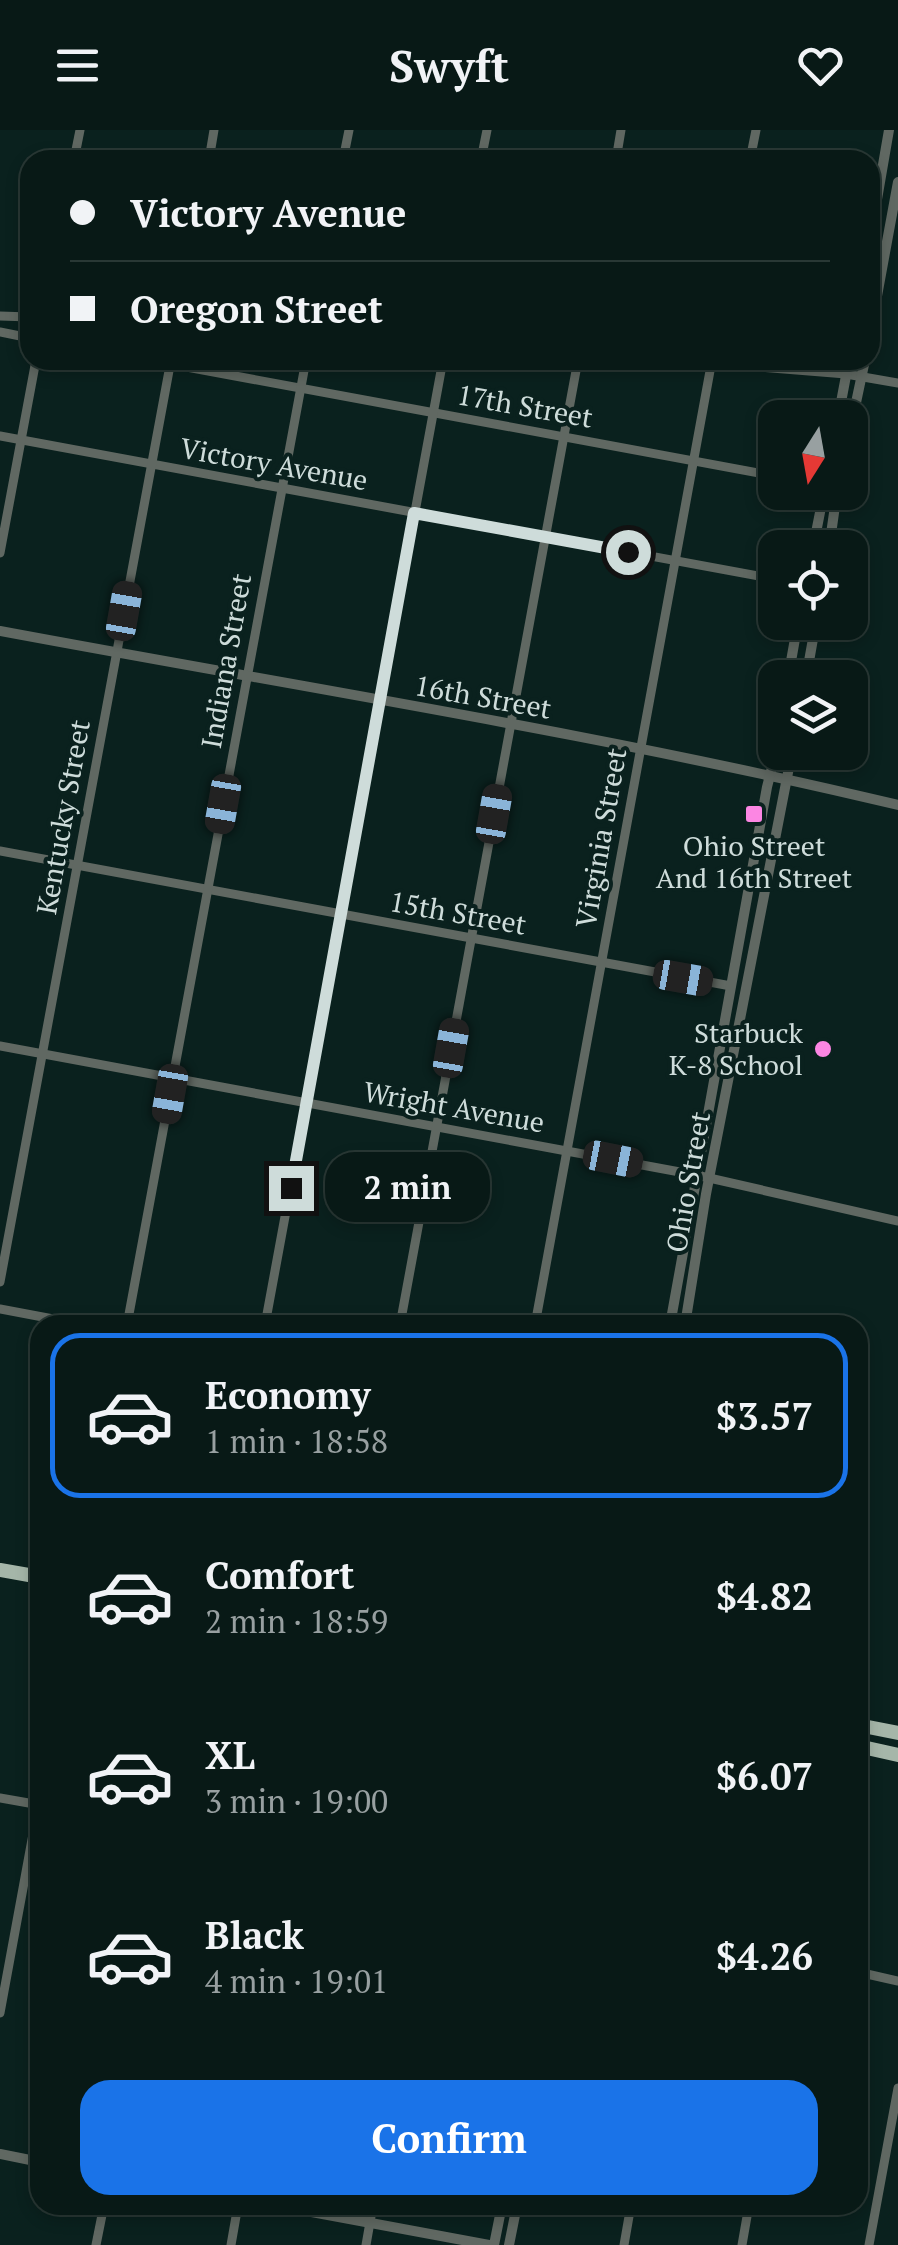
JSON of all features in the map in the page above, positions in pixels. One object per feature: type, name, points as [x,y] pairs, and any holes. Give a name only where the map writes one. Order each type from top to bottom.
[{"type":"main road","points":[[0,1570],[30,1576]]},
{"type":"main road","points":[[868,1729],[898,1734]]},
{"type":"main road","points":[[868,1743],[898,1746]]},
{"type":"main road","points":[[868,1748],[898,1755]]},
{"type":"street","points":[[880,182],[889,130]]},
{"type":"street","points":[[880,280],[898,182]]},
{"type":"street","points":[[0,553],[34,370]]},
{"type":"street","name":"Kentucky Street","points":[[0,1282],[169,370]]},
{"type":"street","name":"17th Street","points":[[210,370],[758,473]]},
{"type":"street","name":"Indiana Street","points":[[129,1315],[304,370]]},
{"type":"street","points":[[268,1315],[441,370]]},
{"type":"street","points":[[402,1315],[576,370]]},
{"type":"street","name":"Virginia Street","points":[[537,1315],[710,370]]},
{"type":"street","points":[[805,370],[898,383]]},
{"type":"street","points":[[841,400],[847,370]]},
{"type":"street","points":[[856,400],[862,370]]},
{"type":"street","name":"Victory Avenue","points":[[0,436],[758,576]]},
{"type":"street","name":"16th Street","points":[[0,631],[770,774],[898,805]]},
{"type":"street","name":"Ohio Street","points":[[672,1315],[771,770]]},
{"type":"street","name":"Ohio Street","points":[[687,1315],[789,770]]},
{"type":"street","name":"15th Street","points":[[0,852],[731,986]]},
{"type":"street","name":"Wright Avenue","points":[[0,1046],[696,1175],[898,1221]]},
{"type":"street","points":[[716,1070],[730,1080]]},
{"type":"street","points":[[0,1309],[32,1315]]},
{"type":"street","points":[[0,1798],[30,1801]]},
{"type":"street","points":[[0,2014],[30,1851]]},
{"type":"street","points":[[868,1974],[898,1981]]},
{"type":"street","points":[[869,2245],[898,2088]]},
{"type":"street","points":[[0,2154],[30,2160]]},
{"type":"street","points":[[96,2245],[102,2215]]},
{"type":"street","points":[[231,2245],[236,2215]]},
{"type":"street","points":[[327,2215],[491,2245],[499,2215]]},
{"type":"street","points":[[366,2245],[371,2215]]},
{"type":"street","points":[[510,2245],[515,2215]]},
{"type":"street","points":[[624,2245],[629,2215]]},
{"type":"street","points":[[742,2245],[748,2215]]},
{"type":"place","name":"Ohio Street And 16th Street","points":[[754,814]]},
{"type":"place","name":"Starbuck K-8 School","points":[[823,1049]]},
{"type":"route","points":[[291,1188],[414,513],[628,552]]}]
